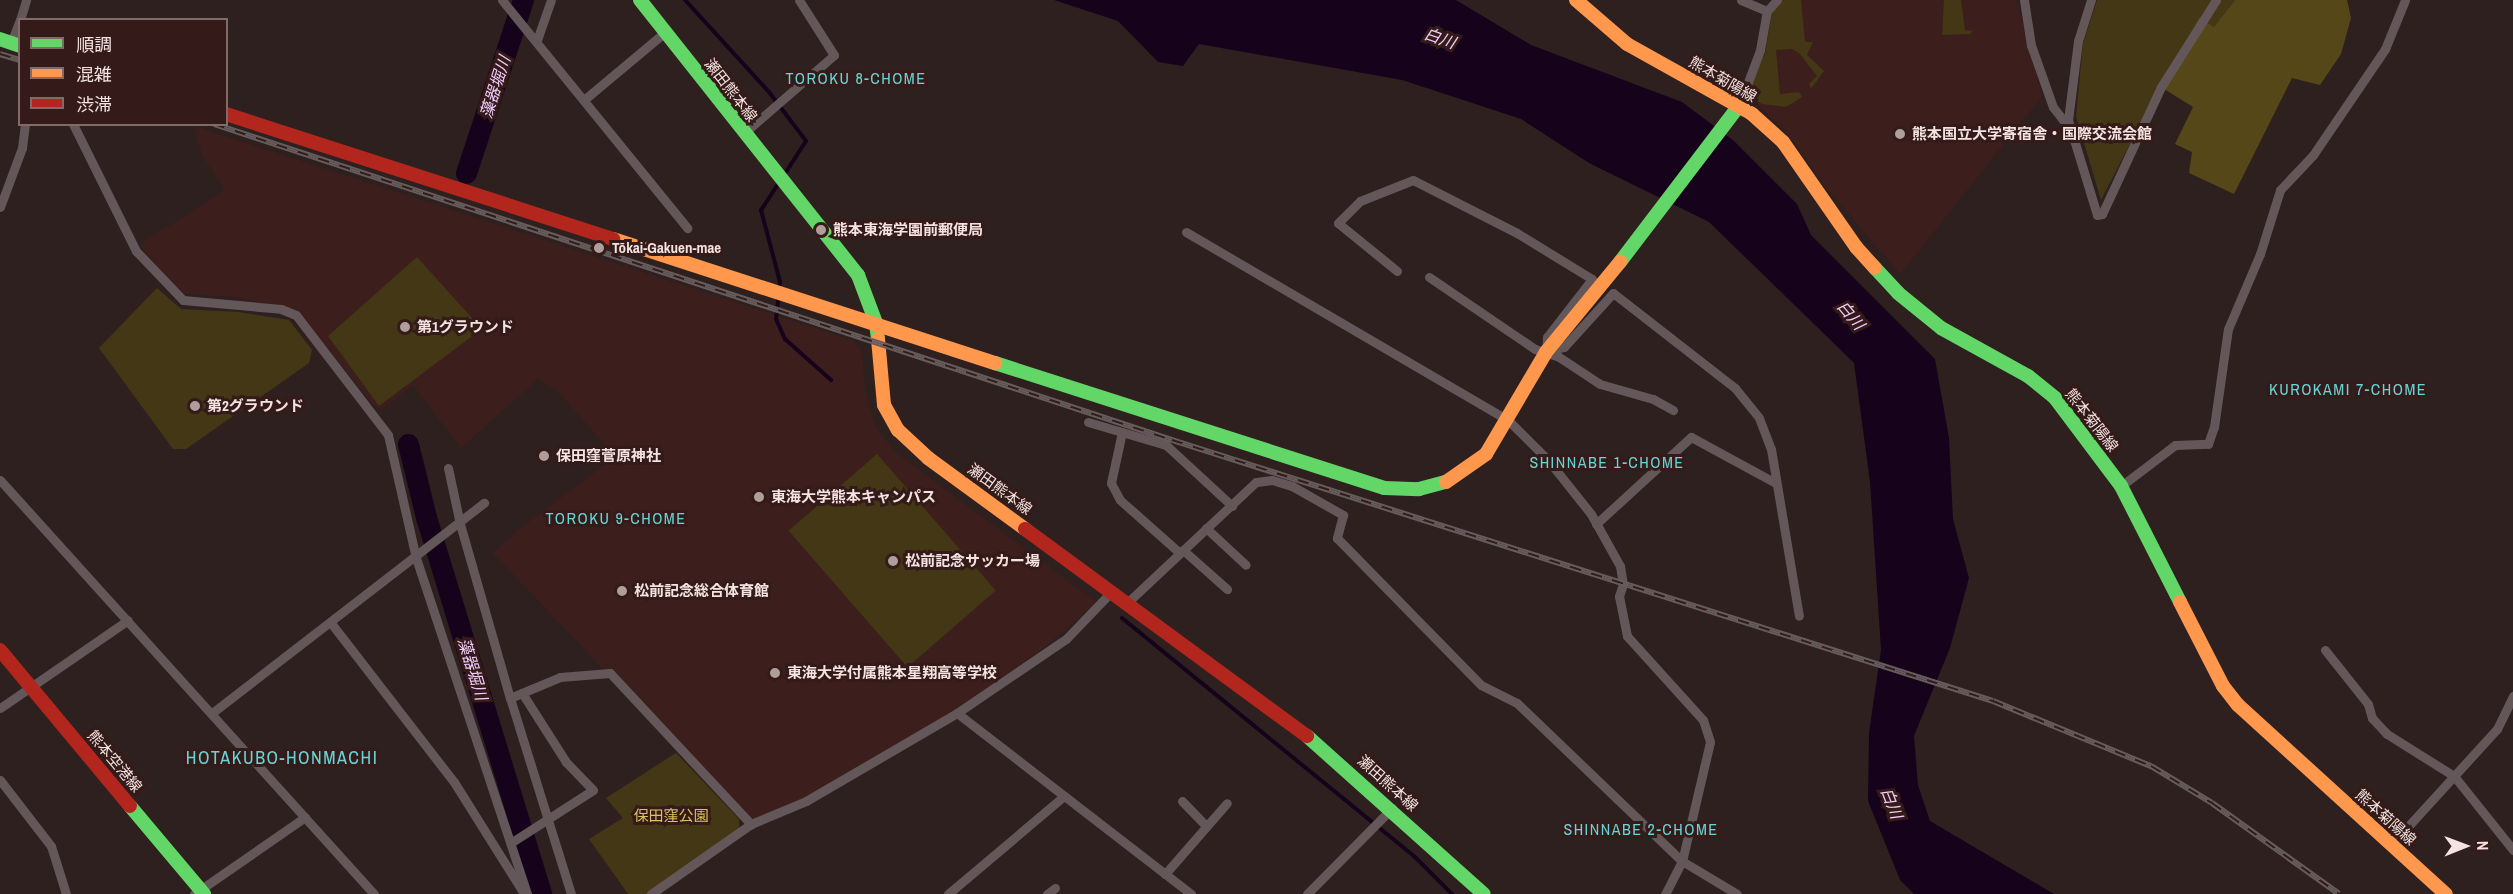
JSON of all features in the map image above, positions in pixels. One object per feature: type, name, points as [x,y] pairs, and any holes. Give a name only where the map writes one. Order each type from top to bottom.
[{"type":"main road","name":"瀬田熊本線","points":[[640,0],[858,275],[876,323],[880,389],[898,430],[928,458],[1295,725],[1392,808],[1484,894]]},
{"type":"main road","name":"熊本菊陽線","points":[[1576,0],[1627,44],[1739,106],[1782,142],[1856,247],[1898,293],[1941,328],[2028,376],[2055,398],[2121,486],[2223,686],[2238,705],[2446,894]]},
{"type":"main road","points":[[228,115],[1384,488],[1437,487],[1467,474],[1486,454],[1546,352],[1644,234],[1739,106]]},
{"type":"main road","name":"熊本空港線","points":[[0,650],[32,686],[199,892]]},
{"type":"street","points":[[21,18],[26,0]]},
{"type":"street","points":[[502,0],[585,99],[687,228]]},
{"type":"street","points":[[537,40],[551,0]]},
{"type":"street","points":[[744,133],[834,55],[799,0]]},
{"type":"street","points":[[1741,0],[1767,11]]},
{"type":"street","points":[[1739,106],[1760,50],[1767,11],[1777,0]]},
{"type":"street","points":[[2024,0],[2031,45],[2053,107],[2070,129]]},
{"type":"street","points":[[2091,0],[2078,41],[2068,120],[2097,215],[2102,214],[2161,87],[2216,0]]},
{"type":"street","points":[[2121,486],[2175,445],[2208,444],[2214,427],[2228,329],[2260,254],[2280,190],[2313,155],[2374,66],[2405,0]]},
{"type":"street","points":[[10,43],[18,25]]},
{"type":"street","points":[[585,99],[665,32]]},
{"type":"street","points":[[0,207],[22,148],[25,126]]},
{"type":"street","points":[[74,126],[136,251],[183,300],[281,309],[296,315],[388,435],[419,556],[515,840],[526,894]]},
{"type":"street","points":[[1397,270],[1338,223],[1360,201],[1413,180],[1517,233],[1592,279],[1547,337],[1546,352]]},
{"type":"street","points":[[1186,232],[1508,420],[1548,460],[1596,524],[1620,566],[1623,584],[1619,596],[1627,636],[1703,720],[1710,742],[1682,861],[1665,894]]},
{"type":"street","points":[[1429,277],[1600,384],[1653,399],[1674,410]]},
{"type":"street","points":[[1546,352],[1564,347],[1613,292],[1741,395],[1759,418],[1772,449],[1774,482],[1783,506],[1799,616]]},
{"type":"street","points":[[1088,422],[1166,445],[1232,506]]},
{"type":"street","points":[[1122,432],[1111,483],[1120,500],[1227,589]]},
{"type":"street","points":[[1596,524],[1691,437],[1774,482]]},
{"type":"street","points":[[448,468],[459,524],[571,894]]},
{"type":"street","points":[[0,480],[374,894]]},
{"type":"street","points":[[1128,602],[1256,482],[1272,480],[1293,486],[1343,515],[1337,538],[1474,677],[1517,703],[1682,861],[1737,894]]},
{"type":"street","points":[[212,713],[419,556],[484,503]]},
{"type":"street","points":[[1206,528],[1246,566]]},
{"type":"street","points":[[651,894],[751,824],[806,801],[957,713],[1066,639],[1112,591]]},
{"type":"street","points":[[0,708],[128,620]]},
{"type":"street","points":[[331,623],[453,782],[526,894]]},
{"type":"street","points":[[2325,650],[2368,704],[2372,718],[2387,734],[2454,776],[2513,850]]},
{"type":"street","points":[[510,698],[560,677],[610,673],[751,824]]},
{"type":"street","points":[[515,840],[593,790],[566,762],[522,693]]},
{"type":"street","points":[[2391,845],[2497,729],[2513,696]]},
{"type":"street","points":[[957,713],[1189,893]]},
{"type":"street","points":[[0,780],[51,846],[66,894]]},
{"type":"street","points":[[948,894],[1064,796]]},
{"type":"street","points":[[1182,801],[1206,826]]},
{"type":"street","points":[[1165,874],[1227,803]]},
{"type":"street","points":[[1307,894],[1392,808]]},
{"type":"street","points":[[199,892],[305,816]]},
{"type":"shaded area","name":"熊本国立大学寄宿舎・国際交流会館","points":[[1782,0],[2016,0],[2042,96],[1900,274],[1829,191],[1785,130],[1743,92],[1765,54],[1771,19]]},
{"type":"shaded area","points":[[2235,0],[2347,0],[2351,18],[2341,54],[2320,85],[2292,78],[2234,194],[2189,173],[2192,152],[2175,144],[2193,107],[2161,87],[2199,18],[2214,27]]},
{"type":"shaded area","name":"東海大学熊本キャンパス","points":[[194,126],[854,341],[862,352],[865,392],[875,425],[893,450],[1096,602],[1045,647],[960,708],[796,803],[753,820],[747,817],[613,669],[603,669],[493,553],[519,529],[615,457],[558,391],[538,379],[461,448],[413,385],[382,409],[374,406],[297,310],[234,297],[185,294],[173,285],[139,245],[225,190],[203,157]]},
{"type":"green space","points":[[1782,0],[1801,0],[1805,42],[1813,42],[1807,55],[1824,71],[1811,89],[1809,84],[1817,76],[1799,53],[1792,49],[1776,50],[1780,94],[1799,92],[1802,97],[1786,107],[1762,104],[1743,92],[1765,54],[1772,12]]},
{"type":"green space","points":[[1944,0],[1961,0],[1965,30],[1972,31],[1971,34],[1942,35]]},
{"type":"green space","points":[[2097,0],[2235,0],[2214,28],[2208,25],[2142,121],[2101,200],[2076,116],[2083,44]]},
{"type":"green space","name":"第1グラウンド","points":[[417,257],[472,318],[471,337],[379,406],[328,336]]},
{"type":"green space","name":"第2グラウンド","points":[[157,288],[181,309],[238,312],[289,320],[312,350],[309,363],[186,449],[173,449],[99,348]]},
{"type":"green space","name":"松前記念サッカー場","points":[[877,454],[996,591],[907,667],[789,531]]},
{"type":"green space","name":"保田窪公園","points":[[676,753],[739,819],[739,828],[648,894],[628,894],[589,839],[623,818],[606,798]]},
{"type":"water","name":"白川","points":[[1054,0],[1456,0],[1531,45],[1682,102],[1734,141],[1797,204],[1811,235],[1935,359],[1949,438],[1953,519],[1969,578],[1950,648],[1914,736],[1918,785],[1930,821],[2054,894],[1914,894],[1900,880],[1868,801],[1869,733],[1881,650],[1870,482],[1854,363],[1709,222],[1589,163],[1521,119],[1402,80],[1199,44],[1183,66],[1158,62],[1118,21]]},
{"type":"waterway","name":"藻器堀川","points":[[466,173],[523,0]]},
{"type":"waterway","points":[[685,0],[769,92],[806,141],[784,175]]},
{"type":"waterway","points":[[780,181],[761,210],[780,282],[776,319],[785,339],[831,380]]},
{"type":"waterway","name":"藻器堀川","points":[[408,444],[426,517],[541,894]]},
{"type":"waterway","points":[[1122,618],[1414,856],[1452,894]]},
{"type":"railway","points":[[0,54],[18,59]]},
{"type":"railway","points":[[220,126],[1172,440],[1993,701],[2151,766],[2212,803],[2339,894]]},
{"type":"traffic: fast","points":[[640,0],[858,275],[876,323],[878,339]]},
{"type":"traffic: fast","points":[[0,39],[18,45]]},
{"type":"traffic: fast","points":[[1620,262],[1739,106]]},
{"type":"traffic: fast","points":[[1875,268],[1898,293],[1941,328],[2028,376],[2055,398],[2121,486],[2180,602]]},
{"type":"traffic: fast","points":[[995,363],[1384,488],[1419,489],[1446,482]]},
{"type":"traffic: fast","points":[[1307,736],[1484,894]]},
{"type":"traffic: fast","points":[[130,806],[204,894]]},
{"type":"traffic: slow","points":[[1576,0],[1627,44],[1752,114],[1783,142],[1856,247],[1875,268]]},
{"type":"traffic: slow","points":[[613,239],[995,363]]},
{"type":"traffic: slow","points":[[1446,482],[1486,454],[1546,352],[1620,262]]},
{"type":"traffic: slow","points":[[878,339],[884,405],[898,430],[928,458],[1025,529]]},
{"type":"traffic: slow","points":[[2180,602],[2223,686],[2238,705],[2446,894]]},
{"type":"traffic: jam","points":[[228,115],[613,239]]},
{"type":"traffic: jam","points":[[1025,529],[1307,736]]},
{"type":"traffic: jam","points":[[0,650],[130,806]]},
{"type":"place","name":"熊本国立大学寄宿舎・国際交流会館","points":[[1900,134]]},
{"type":"place","name":"熊本東海学園前郵便局","points":[[821,230]]},
{"type":"place","name":"Tōkai-Gakuen-mae","points":[[599,248]]},
{"type":"place","name":"第1グラウンド","points":[[405,327]]},
{"type":"place","name":"第2グラウンド","points":[[195,406]]},
{"type":"place","name":"保田窪菅原神社","points":[[544,456]]},
{"type":"place","name":"東海大学熊本キャンパス","points":[[759,497]]},
{"type":"place","name":"松前記念サッカー場","points":[[893,561]]},
{"type":"place","name":"松前記念総合体育館","points":[[622,591]]},
{"type":"place","name":"東海大学付属熊本星翔高等学校","points":[[775,673]]},
{"type":"district","name":"TOROKU 8-CHOME","points":[[856,78]]},
{"type":"district","name":"KUROKAMI 7-CHOME","points":[[2348,389]]},
{"type":"district","name":"SHINNABE 1-CHOME","points":[[1607,462]]},
{"type":"district","name":"TOROKU 9-CHOME","points":[[616,518]]},
{"type":"district","name":"HOTAKUBO-HONMACHI","points":[[282,758]]},
{"type":"district","name":"SHINNABE 2-CHOME","points":[[1641,829]]}]
